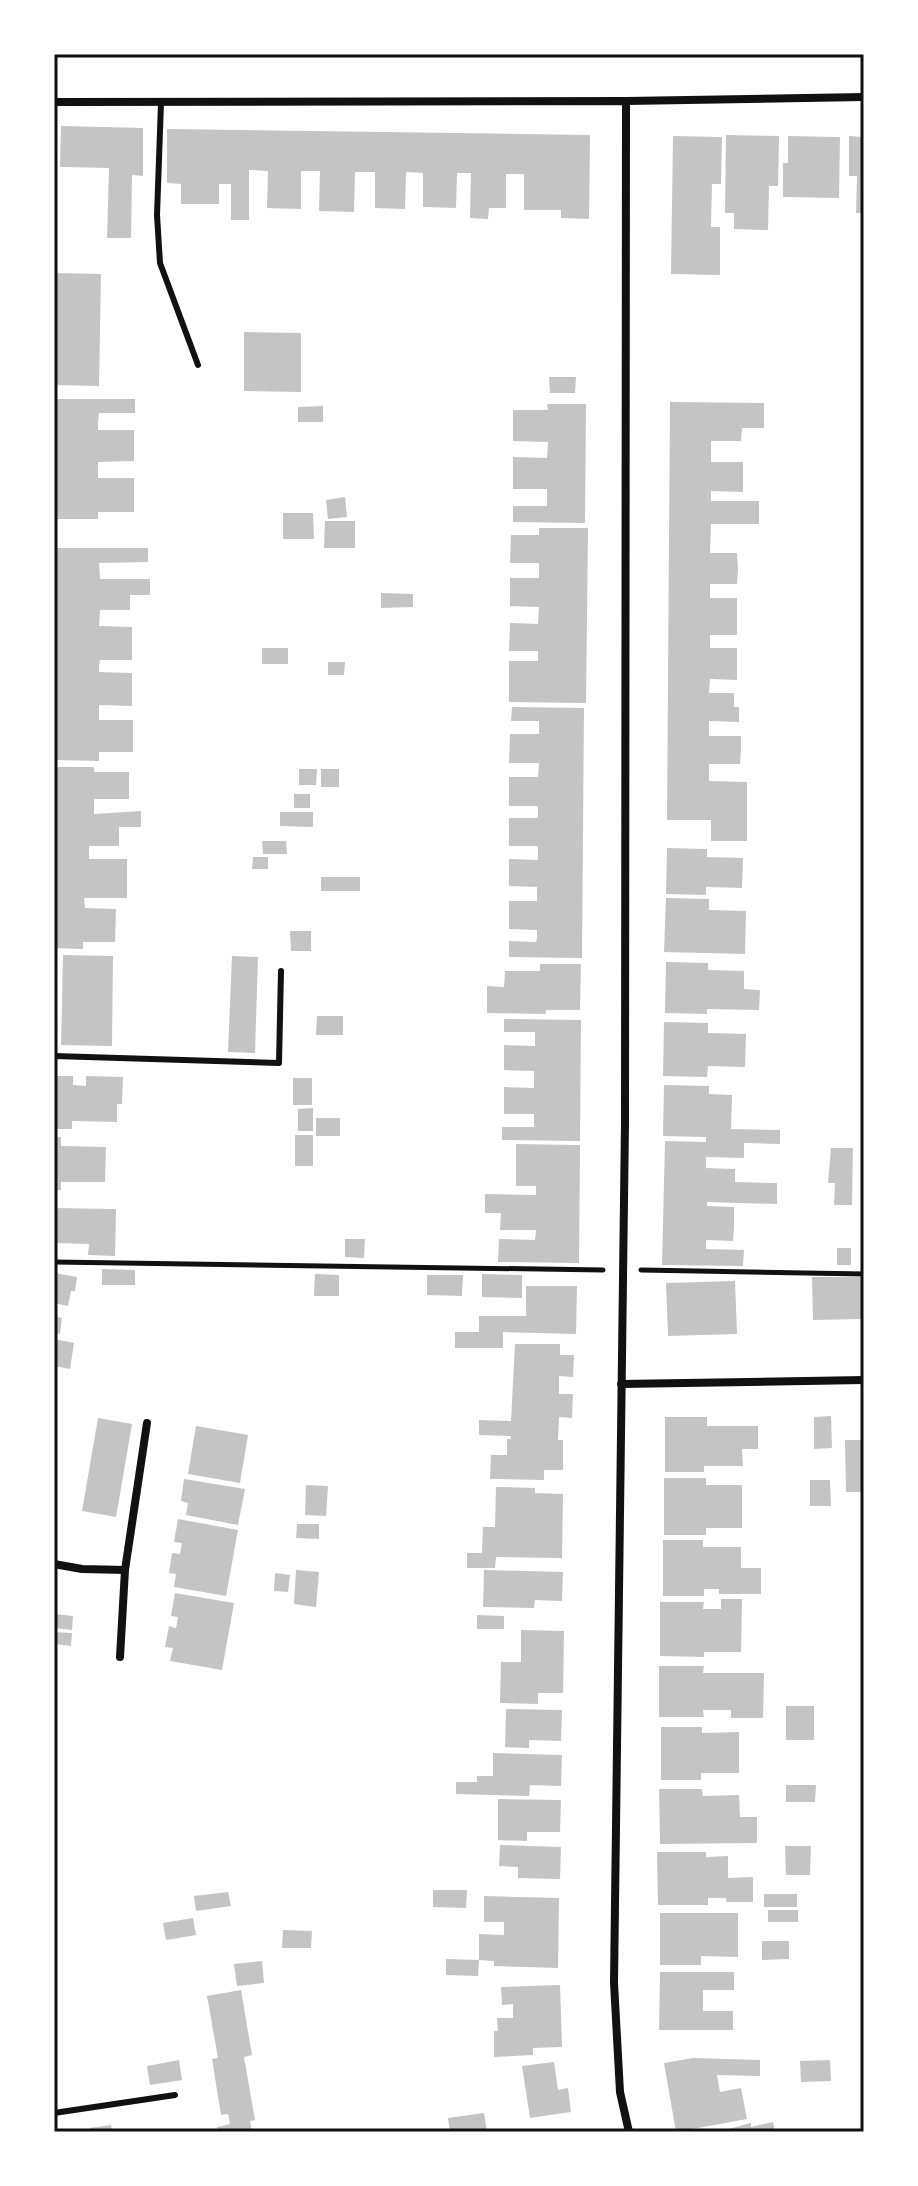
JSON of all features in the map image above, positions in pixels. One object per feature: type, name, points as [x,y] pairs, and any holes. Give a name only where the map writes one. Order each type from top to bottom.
[{"type":"street","points":[[54,102],[626,101],[864,97]]},
{"type":"street","points":[[626,101],[625,1122],[614,1983],[620,2092],[629,2132]]},
{"type":"street","points":[[621,1384],[864,1380]]},
{"type":"street","points":[[120,1657],[125,1570],[147,1423]]},
{"type":"street","points":[[54,1564],[82,1569],[125,1570]]},
{"type":"lane","points":[[161,103],[157,215],[160,263],[198,365]]},
{"type":"lane","points":[[54,1056],[279,1063],[281,971]]},
{"type":"lane","points":[[54,2113],[175,2095]]},
{"type":"path","points":[[54,1262],[864,1274]]},
{"type":"building","points":[[61,126],[143,128],[143,176],[132,175],[131,238],[107,238],[109,168],[60,167]]},
{"type":"building","points":[[167,129],[590,135],[589,219],[561,218],[561,210],[524,210],[524,174],[506,174],[506,208],[489,208],[488,219],[470,218],[471,173],[457,173],[456,208],[423,207],[423,173],[406,172],[405,209],[375,208],[375,172],[355,172],[354,212],[319,211],[320,171],[301,171],[301,209],[267,208],[268,171],[249,170],[249,220],[231,220],[231,184],[219,184],[219,204],[181,204],[181,184],[167,183]]},
{"type":"building","points":[[726,135],[779,136],[778,186],[769,186],[768,230],[734,229],[734,213],[725,213]]},
{"type":"building","points":[[673,136],[722,137],[721,184],[712,184],[711,227],[720,227],[720,275],[671,274]]},
{"type":"building","points":[[788,136],[840,137],[839,198],[783,197],[783,163],[788,163]]},
{"type":"building","points":[[849,136],[864,137],[864,213],[856,213],[857,176],[849,176]]},
{"type":"building","points":[[55,273],[101,274],[99,386],[54,385]]},
{"type":"building","points":[[244,332],[301,333],[301,392],[244,391]]},
{"type":"building","points":[[549,377],[576,377],[575,393],[550,393]]},
{"type":"building","points":[[54,399],[135,399],[135,413],[99,413],[98,423],[98,430],[134,430],[134,461],[98,462],[98,478],[134,478],[134,512],[98,512],[98,519],[54,519]]},
{"type":"building","points":[[670,402],[764,403],[764,428],[742,428],[741,441],[711,441],[711,462],[743,462],[743,492],[711,491],[711,501],[759,501],[759,524],[711,524],[710,553],[737,553],[738,570],[737,584],[710,584],[710,598],[737,598],[737,635],[710,635],[710,648],[737,648],[737,680],[710,679],[709,693],[734,693],[734,707],[739,707],[739,722],[709,721],[709,736],[741,736],[741,750],[740,764],[709,764],[709,781],[747,782],[747,841],[711,841],[711,820],[667,820]]},
{"type":"building","points":[[547,404],[586,404],[585,523],[513,522],[513,506],[547,506],[547,489],[513,489],[513,457],[547,458],[548,442],[513,441],[513,410],[548,410]]},
{"type":"building","points":[[323,406],[323,422],[298,422],[298,407]]},
{"type":"building","points":[[345,497],[347,517],[328,519],[326,500]]},
{"type":"building","points":[[283,513],[313,513],[314,539],[283,539]]},
{"type":"building","points":[[325,521],[355,521],[355,548],[324,548]]},
{"type":"building","points":[[539,528],[588,528],[586,703],[509,702],[509,661],[538,661],[538,651],[509,651],[510,623],[538,624],[539,607],[510,606],[510,578],[539,578],[539,563],[510,563],[511,535],[539,535]]},
{"type":"building","points":[[57,548],[148,548],[148,562],[99,563],[100,579],[150,579],[150,595],[130,595],[130,610],[100,610],[99,626],[132,627],[132,660],[100,660],[99,672],[132,673],[132,706],[99,705],[99,720],[133,720],[133,752],[99,752],[99,761],[56,760]]},
{"type":"building","points":[[381,593],[413,594],[413,607],[381,608]]},
{"type":"building","points":[[262,648],[288,648],[288,664],[262,664]]},
{"type":"building","points":[[328,662],[345,662],[344,675],[328,675]]},
{"type":"building","points":[[512,707],[584,708],[582,958],[509,957],[509,941],[536,942],[537,930],[509,929],[509,901],[537,901],[537,887],[509,886],[509,859],[538,860],[538,846],[509,846],[509,818],[538,818],[538,806],[509,806],[509,777],[538,777],[539,763],[509,763],[510,734],[539,734],[539,721],[511,721]]},
{"type":"building","points":[[54,767],[94,767],[94,772],[129,772],[129,799],[94,799],[94,814],[141,811],[141,827],[119,827],[119,846],[89,846],[89,859],[127,859],[127,898],[84,898],[85,908],[116,909],[115,942],[83,942],[83,949],[54,948]]},
{"type":"building","points":[[299,769],[317,769],[316,785],[299,785]]},
{"type":"building","points":[[321,769],[339,769],[339,787],[321,787]]},
{"type":"building","points":[[294,794],[310,794],[310,808],[294,808]]},
{"type":"building","points":[[280,812],[313,812],[313,827],[280,826]]},
{"type":"building","points":[[262,841],[286,841],[287,854],[263,854]]},
{"type":"building","points":[[667,848],[707,849],[707,857],[743,858],[742,888],[706,887],[706,895],[666,894]]},
{"type":"building","points":[[253,857],[268,857],[268,869],[252,869]]},
{"type":"building","points":[[321,877],[360,877],[360,891],[321,891]]},
{"type":"building","points":[[666,898],[709,899],[709,910],[746,911],[745,954],[664,952]]},
{"type":"building","points":[[290,931],[311,931],[311,951],[291,951]]},
{"type":"building","points":[[63,955],[113,956],[112,1046],[61,1045]]},
{"type":"building","points":[[232,956],[258,957],[255,1053],[228,1052]]},
{"type":"building","points":[[666,962],[708,963],[708,970],[744,971],[744,989],[760,990],[759,1010],[707,1009],[707,1014],[665,1013]]},
{"type":"building","points":[[540,964],[581,964],[580,1010],[546,1010],[546,1014],[487,1013],[487,986],[504,987],[505,971],[540,971]]},
{"type":"building","points":[[317,1016],[343,1016],[343,1035],[316,1035]]},
{"type":"building","points":[[504,1019],[581,1020],[580,1141],[502,1140],[502,1127],[534,1127],[534,1114],[504,1114],[504,1087],[534,1088],[534,1071],[504,1070],[504,1045],[535,1046],[535,1032],[504,1032]]},
{"type":"building","points":[[664,1022],[708,1023],[708,1033],[746,1034],[745,1067],[708,1066],[707,1077],[663,1076]]},
{"type":"building","points":[[54,1076],[73,1076],[73,1085],[86,1086],[86,1076],[123,1077],[122,1104],[117,1104],[117,1122],[72,1121],[72,1129],[54,1129]]},
{"type":"building","points":[[293,1078],[312,1078],[312,1105],[293,1105]]},
{"type":"building","points":[[664,1085],[709,1086],[709,1094],[732,1095],[731,1129],[780,1130],[780,1144],[744,1143],[744,1158],[706,1157],[706,1168],[735,1169],[735,1182],[777,1183],[777,1204],[707,1202],[707,1206],[734,1207],[734,1227],[733,1241],[706,1240],[706,1249],[744,1250],[743,1266],[662,1265],[665,1141],[706,1142],[706,1137],[663,1136]]},
{"type":"building","points":[[313,1108],[313,1131],[298,1131],[298,1109]]},
{"type":"building","points":[[316,1118],[340,1118],[340,1136],[316,1136]]},
{"type":"building","points":[[295,1135],[313,1135],[313,1166],[295,1166]]},
{"type":"building","points":[[54,1137],[61,1137],[61,1146],[106,1147],[105,1182],[61,1182],[61,1190],[54,1190]]},
{"type":"building","points":[[516,1144],[580,1145],[579,1263],[498,1262],[499,1239],[535,1240],[536,1230],[500,1230],[501,1213],[485,1213],[485,1194],[536,1195],[536,1186],[516,1186]]},
{"type":"building","points":[[831,1148],[853,1148],[852,1205],[834,1205],[835,1183],[828,1183]]},
{"type":"building","points":[[54,1208],[116,1209],[115,1256],[88,1255],[89,1244],[54,1243]]},
{"type":"building","points":[[345,1239],[365,1239],[364,1258],[345,1257]]},
{"type":"building","points":[[837,1248],[851,1248],[851,1265],[837,1265]]},
{"type":"building","points":[[102,1269],[135,1270],[135,1285],[102,1285]]},
{"type":"building","points":[[54,1273],[77,1277],[68,1306],[54,1303]]},
{"type":"building","points":[[315,1274],[339,1275],[339,1296],[314,1296]]},
{"type":"building","points":[[482,1274],[522,1275],[522,1298],[482,1297]]},
{"type":"building","points":[[427,1275],[463,1275],[462,1296],[427,1295]]},
{"type":"building","points":[[812,1277],[864,1277],[864,1319],[813,1320]]},
{"type":"building","points":[[735,1281],[737,1334],[668,1336],[666,1283]]},
{"type":"building","points":[[526,1286],[577,1286],[576,1334],[503,1332],[503,1348],[455,1348],[455,1332],[479,1332],[479,1316],[526,1316]]},
{"type":"building","points":[[54,1316],[62,1318],[60,1334],[54,1333]]},
{"type":"building","points":[[54,1339],[74,1343],[70,1369],[54,1366]]},
{"type":"building","points":[[515,1344],[560,1344],[560,1355],[574,1355],[573,1377],[559,1376],[559,1394],[573,1394],[572,1418],[559,1417],[558,1440],[563,1440],[563,1470],[544,1470],[544,1480],[490,1479],[491,1455],[507,1455],[507,1439],[511,1436],[479,1435],[479,1420],[511,1421]]},
{"type":"building","points":[[831,1416],[832,1448],[814,1449],[814,1417]]},
{"type":"building","points":[[665,1417],[707,1417],[707,1426],[758,1426],[758,1449],[742,1449],[743,1466],[704,1466],[704,1472],[665,1472]]},
{"type":"building","points":[[98,1418],[132,1424],[116,1517],[82,1511]]},
{"type":"building","points":[[196,1426],[248,1435],[240,1483],[188,1474]]},
{"type":"building","points":[[845,1440],[864,1440],[864,1492],[846,1492]]},
{"type":"building","points":[[664,1478],[706,1478],[706,1485],[742,1485],[742,1528],[706,1528],[706,1535],[664,1535]]},
{"type":"building","points":[[184,1479],[245,1489],[238,1525],[186,1515],[188,1503],[181,1501]]},
{"type":"building","points":[[810,1480],[830,1480],[831,1506],[810,1506]]},
{"type":"building","points":[[306,1485],[328,1486],[326,1516],[305,1515]]},
{"type":"building","points":[[496,1487],[535,1488],[535,1493],[563,1494],[562,1558],[496,1557],[495,1568],[467,1568],[467,1553],[482,1553],[483,1527],[495,1527]]},
{"type":"building","points":[[178,1519],[238,1530],[226,1596],[174,1587],[176,1574],[169,1573],[172,1553],[180,1554],[182,1543],[174,1542]]},
{"type":"building","points":[[297,1524],[319,1524],[319,1539],[296,1538]]},
{"type":"building","points":[[663,1540],[703,1540],[703,1547],[741,1547],[741,1568],[761,1568],[761,1594],[719,1594],[719,1589],[704,1589],[704,1596],[663,1596]]},
{"type":"building","points":[[296,1570],[319,1572],[316,1607],[294,1604]]},
{"type":"building","points":[[484,1570],[563,1572],[562,1601],[535,1600],[534,1608],[483,1607]]},
{"type":"building","points":[[275,1573],[290,1575],[288,1592],[274,1591]]},
{"type":"building","points":[[175,1593],[234,1603],[222,1670],[170,1661],[173,1648],[165,1647],[169,1626],[176,1628],[178,1617],[171,1616]]},
{"type":"building","points":[[721,1599],[742,1599],[741,1652],[704,1652],[704,1657],[660,1656],[660,1602],[704,1602],[703,1609],[721,1609]]},
{"type":"building","points":[[55,1614],[73,1616],[72,1630],[54,1628]]},
{"type":"building","points":[[477,1615],[504,1616],[504,1629],[477,1629]]},
{"type":"building","points":[[521,1630],[564,1631],[563,1693],[538,1693],[538,1704],[500,1703],[501,1662],[521,1662]]},
{"type":"building","points":[[54,1632],[72,1633],[71,1646],[54,1644]]},
{"type":"building","points":[[659,1666],[704,1666],[703,1673],[764,1673],[763,1718],[731,1718],[731,1710],[703,1710],[704,1717],[659,1717]]},
{"type":"building","points":[[786,1706],[814,1706],[814,1740],[786,1740]]},
{"type":"building","points":[[506,1709],[562,1710],[561,1741],[529,1740],[529,1748],[505,1747]]},
{"type":"building","points":[[661,1727],[702,1727],[702,1733],[739,1732],[739,1773],[701,1773],[701,1780],[661,1780]]},
{"type":"building","points":[[493,1753],[562,1755],[561,1786],[530,1785],[529,1796],[456,1794],[456,1782],[477,1782],[477,1776],[493,1776]]},
{"type":"building","points":[[786,1785],[816,1785],[815,1802],[786,1802]]},
{"type":"building","points":[[659,1789],[702,1789],[703,1796],[739,1795],[740,1817],[757,1817],[757,1843],[660,1844]]},
{"type":"building","points":[[498,1799],[561,1800],[560,1832],[527,1832],[527,1841],[498,1840]]},
{"type":"building","points":[[500,1845],[561,1847],[560,1879],[518,1878],[518,1867],[499,1866]]},
{"type":"building","points":[[785,1846],[811,1846],[810,1875],[786,1875]]},
{"type":"building","points":[[657,1852],[706,1852],[706,1857],[728,1856],[728,1878],[753,1877],[753,1902],[708,1898],[708,1905],[658,1905]]},
{"type":"building","points":[[433,1890],[467,1890],[466,1908],[433,1907]]},
{"type":"building","points":[[228,1892],[231,1906],[196,1911],[194,1896]]},
{"type":"building","points":[[764,1894],[797,1894],[797,1907],[764,1907]]},
{"type":"building","points":[[484,1896],[559,1898],[558,1968],[494,1966],[494,1961],[479,1960],[479,1934],[504,1935],[504,1922],[484,1922]]},
{"type":"building","points":[[768,1910],[798,1910],[798,1922],[768,1922]]},
{"type":"building","points":[[660,1913],[738,1913],[738,1957],[701,1956],[701,1965],[660,1965]]},
{"type":"building","points":[[193,1918],[196,1935],[166,1940],[163,1923]]},
{"type":"building","points":[[283,1930],[312,1931],[311,1948],[282,1948]]},
{"type":"building","points":[[762,1941],[789,1941],[789,1959],[762,1960]]},
{"type":"building","points":[[446,1959],[479,1960],[478,1976],[446,1975]]},
{"type":"building","points":[[262,1961],[264,1983],[237,1986],[234,1964]]},
{"type":"building","points":[[660,1972],[734,1972],[734,1990],[703,1990],[703,2011],[733,2011],[733,2030],[659,2030]]},
{"type":"building","points":[[560,1985],[562,2047],[533,2048],[533,2055],[494,2057],[497,2018],[513,2018],[513,2004],[502,2005],[501,1987]]},
{"type":"building","points":[[241,1990],[252,2055],[244,2057],[255,2120],[250,2121],[252,2132],[218,2132],[217,2127],[230,2124],[228,2114],[221,2115],[212,2059],[218,2058],[207,1996]]},
{"type":"building","points":[[693,2058],[760,2060],[760,2076],[717,2075],[720,2092],[741,2088],[747,2119],[676,2132],[664,2063]]},
{"type":"building","points":[[179,2060],[182,2080],[150,2085],[147,2066]]},
{"type":"building","points":[[830,2060],[831,2081],[801,2082],[800,2061]]},
{"type":"building","points":[[554,2062],[558,2090],[568,2088],[571,2112],[530,2118],[522,2066]]},
{"type":"building","points":[[484,2113],[487,2132],[450,2132],[448,2118]]},
{"type":"building","points":[[773,2122],[775,2132],[717,2132],[751,2123],[751,2127]]},
{"type":"building","points":[[111,2125],[112,2132],[90,2132],[90,2128]]}]
